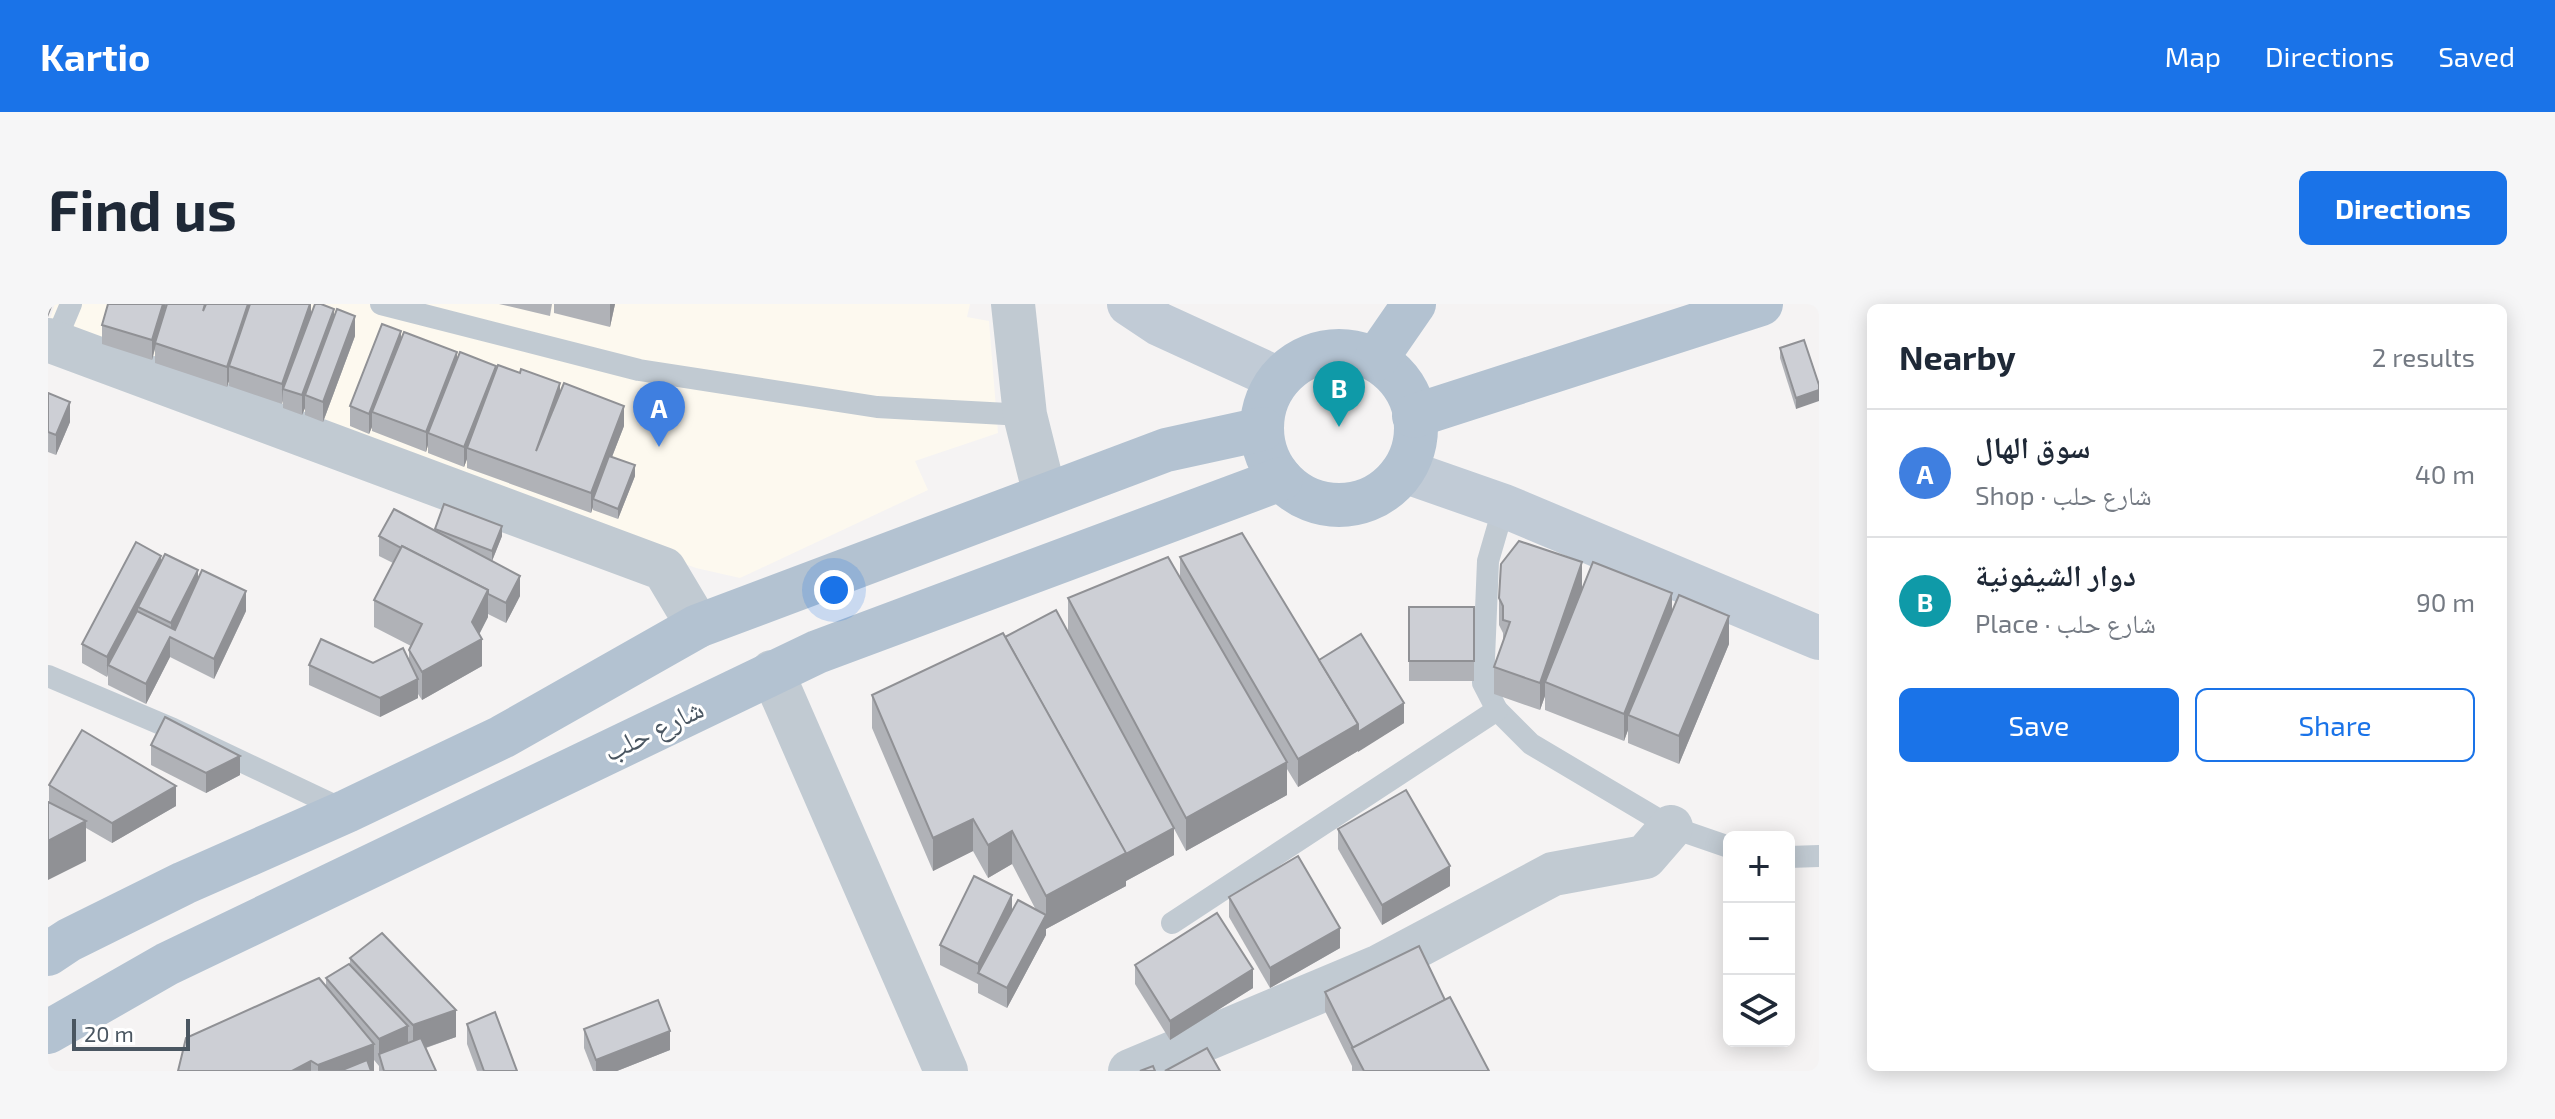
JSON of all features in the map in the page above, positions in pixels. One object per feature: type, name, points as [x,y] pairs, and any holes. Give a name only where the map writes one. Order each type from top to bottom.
[{"type":"main road","points":[[1129,304],[1159,324],[1279,379]]},
{"type":"main road","points":[[1376,359],[1414,304]]},
{"type":"main road","points":[[1411,443],[1761,304]]},
{"type":"main road","points":[[1350,351],[1376,359],[1394,372],[1407,390],[1411,443],[1388,488],[1367,500],[1345,505],[1321,503],[1300,494],[1281,479],[1264,447],[1262,429],[1266,402],[1279,379],[1299,362],[1324,352],[1350,351]]},
{"type":"main road","points":[[55,942],[347,811],[502,737],[698,626],[1166,450],[1262,429]]},
{"type":"main road","points":[[1411,443],[1504,506],[1819,638]]},
{"type":"main road","points":[[1411,443],[1586,509],[1819,605]]},
{"type":"main road","name":"شارع حلب","points":[[48,1032],[167,964],[772,672],[831,646],[1281,479]]},
{"type":"street","points":[[1013,304],[1025,415],[1045,495]]},
{"type":"street","points":[[58,329],[664,569],[698,626]]},
{"type":"street","points":[[772,672],[946,1071]]},
{"type":"street","points":[[1130,1071],[1380,966],[1553,874],[1645,857],[1671,827]]},
{"type":"lane","points":[[381,304],[639,370],[877,407],[1025,415]]},
{"type":"lane","points":[[1504,506],[1488,561],[1483,683],[1497,710],[1531,744],[1671,827],[1723,845]]},
{"type":"lane","points":[[48,676],[173,729],[347,811]]},
{"type":"lane","points":[[1172,923],[1497,710]]},
{"type":"lane","points":[[1795,857],[1819,856]]},
{"type":"shaded area","points":[[55,304],[970,304],[967,317],[989,321],[998,433],[915,461],[928,490],[740,578],[696,568],[48,334]]},
{"type":"building","points":[[108,304],[163,304],[152,340],[102,325]]},
{"type":"building","points":[[167,304],[205,304],[203,311],[206,304],[248,304],[227,367],[155,343]]},
{"type":"building","points":[[250,304],[310,304],[282,384],[229,366]]},
{"type":"building","points":[[315,304],[334,309],[302,395],[283,389]]},
{"type":"building","points":[[337,309],[355,316],[323,402],[305,395]]},
{"type":"building","points":[[382,324],[401,331],[369,414],[350,406]]},
{"type":"building","points":[[404,332],[457,352],[426,432],[372,412]]},
{"type":"building","points":[[1804,340],[1819,390],[1796,398],[1780,348]]},
{"type":"building","points":[[460,352],[496,366],[464,447],[428,433]]},
{"type":"building","points":[[498,365],[520,373],[521,369],[560,383],[536,451],[564,383],[624,406],[591,493],[467,448]]},
{"type":"building","points":[[48,393],[70,402],[56,435],[48,432]]},
{"type":"building","points":[[609,456],[635,465],[618,509],[593,499]]},
{"type":"building","points":[[444,504],[502,526],[492,551],[435,529]]},
{"type":"building","points":[[394,509],[520,576],[506,603],[488,594],[488,590],[379,536]]},
{"type":"building","points":[[1242,533],[1358,724],[1298,759],[1180,557]]},
{"type":"building","points":[[1519,541],[1582,562],[1540,683],[1494,667],[1510,622],[1503,620],[1503,606],[1499,598],[1501,564]]},
{"type":"building","points":[[136,542],[161,556],[107,657],[82,644]]},
{"type":"building","points":[[402,546],[488,590],[472,622],[482,639],[422,672],[409,650],[422,624],[374,600]]},
{"type":"building","points":[[165,554],[198,570],[171,623],[138,607]]},
{"type":"building","points":[[1168,557],[1287,762],[1186,818],[1068,598]]},
{"type":"building","points":[[1593,562],[1672,593],[1624,714],[1545,682]]},
{"type":"building","points":[[202,570],[246,591],[214,659],[170,637],[146,684],[108,665],[137,611],[175,630]]},
{"type":"building","points":[[1679,595],[1729,616],[1679,736],[1628,715]]},
{"type":"building","points":[[1409,607],[1474,607],[1474,661],[1409,661]]},
{"type":"building","points":[[1056,610],[1174,828],[1126,854],[1005,637]]},
{"type":"building","points":[[1003,633],[1126,853],[1046,896],[1012,831],[988,845],[973,819],[933,838],[872,695]]},
{"type":"building","points":[[1361,634],[1404,703],[1358,732],[1358,724],[1319,660]]},
{"type":"building","points":[[321,639],[373,663],[403,648],[418,679],[380,698],[309,665]]},
{"type":"building","points":[[165,717],[240,756],[206,773],[151,745]]},
{"type":"building","points":[[82,730],[176,786],[112,823],[49,785]]},
{"type":"building","points":[[1406,790],[1450,866],[1382,905],[1338,829]]},
{"type":"building","points":[[48,802],[86,821],[48,841]]},
{"type":"building","points":[[1298,856],[1340,928],[1270,968],[1229,897]]},
{"type":"building","points":[[974,876],[1012,895],[978,964],[940,945]]},
{"type":"building","points":[[1018,900],[1046,915],[1007,988],[978,973]]},
{"type":"building","points":[[1217,913],[1253,969],[1170,1021],[1135,965]]},
{"type":"building","points":[[382,933],[456,1010],[413,1025],[350,958]]},
{"type":"building","points":[[1419,946],[1445,1000],[1353,1048],[1325,992]]},
{"type":"building","points":[[349,964],[408,1026],[379,1039],[326,978]]},
{"type":"building","points":[[319,978],[374,1044],[318,1065],[311,1061],[292,1071],[178,1071],[186,1038]]},
{"type":"building","points":[[1450,997],[1489,1071],[1364,1071],[1352,1048]]},
{"type":"building","points":[[658,1000],[670,1031],[596,1060],[584,1029]]},
{"type":"building","points":[[495,1012],[517,1071],[484,1071],[467,1024]]},
{"type":"building","points":[[421,1038],[436,1071],[384,1071],[379,1054]]},
{"type":"building","points":[[1207,1048],[1220,1071],[1165,1071]]},
{"type":"building","points":[[367,1060],[371,1071],[340,1071]]},
{"type":"place","name":"دوار الشيفونية","points":[[1339,427]]},
{"type":"place","name":"سوق الهال","points":[[659,447]]}]
